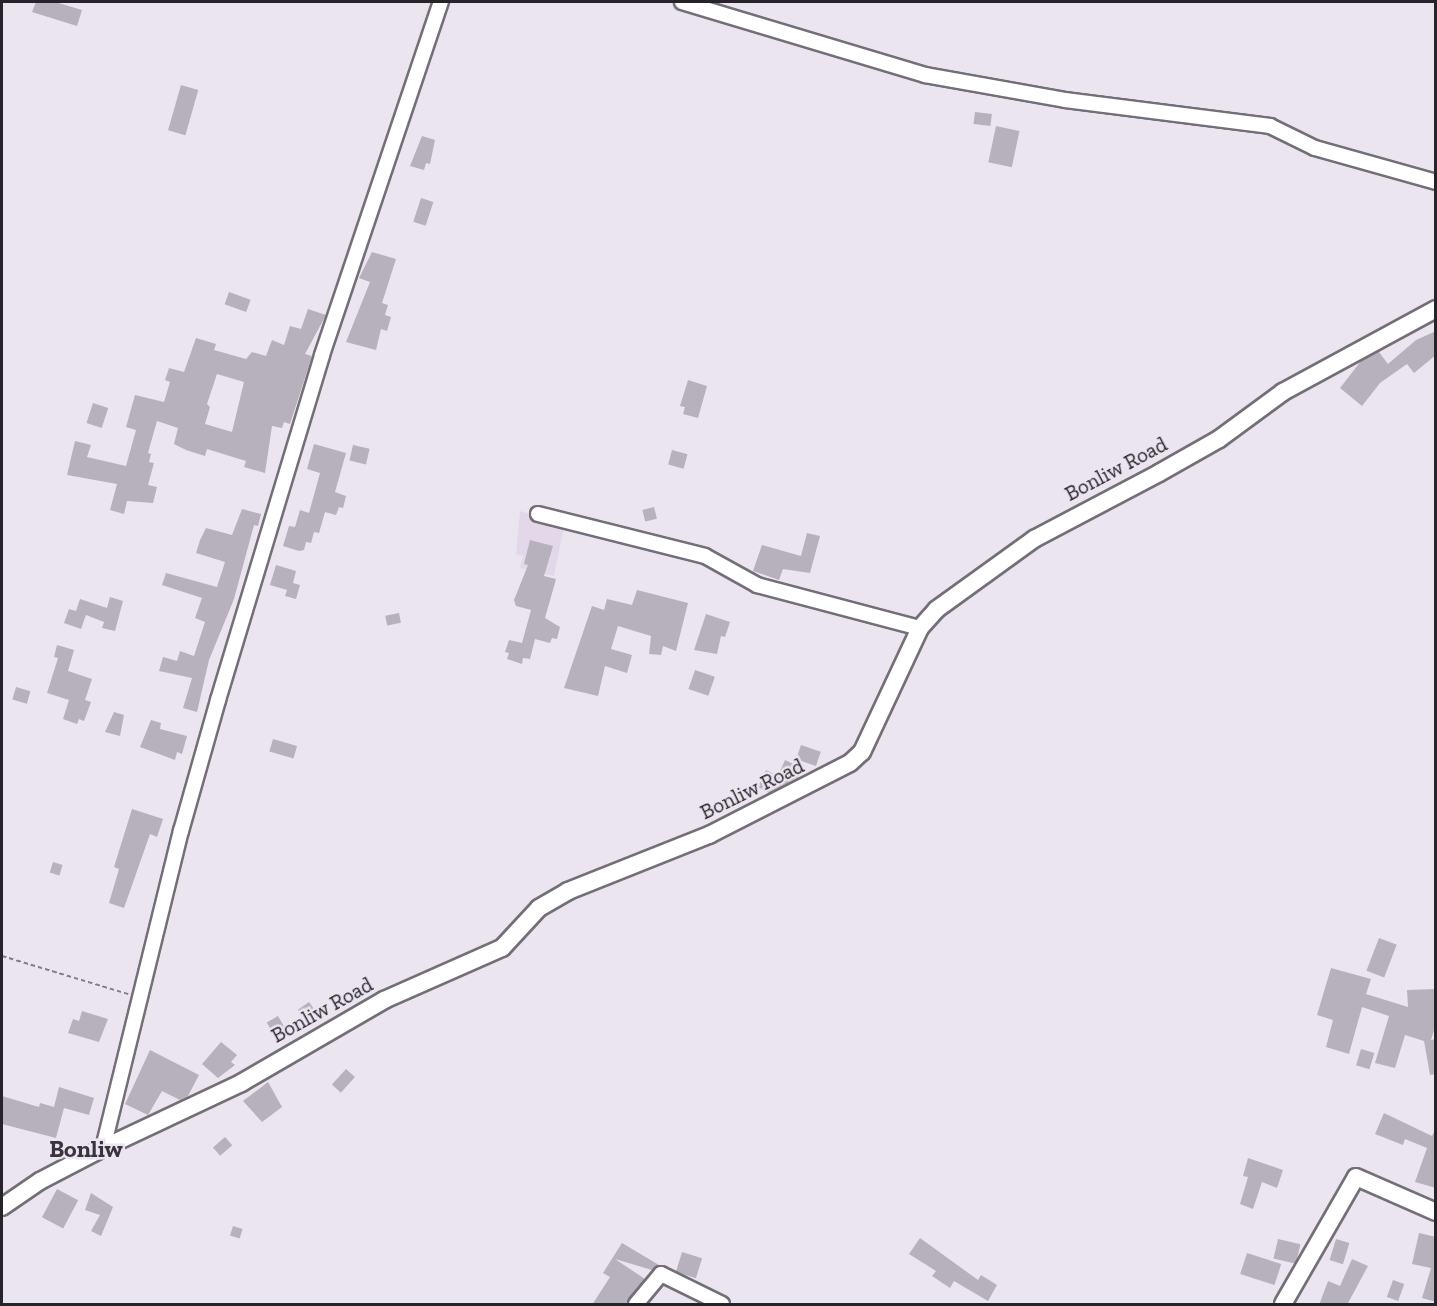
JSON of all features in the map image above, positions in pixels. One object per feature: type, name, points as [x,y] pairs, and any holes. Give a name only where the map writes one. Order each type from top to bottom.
[{"type":"street","points":[[103,1148],[142,998],[181,831],[291,459],[441,2]]},
{"type":"street","points":[[682,2],[926,75],[1065,100],[1270,126],[1315,148],[1436,182]]},
{"type":"street","name":"Bonliw Road","points":[[2,1207],[40,1181],[103,1148],[241,1083],[384,1000],[502,948],[539,908],[568,891],[710,835],[850,763],[862,752],[920,628],[937,609],[1034,539],[1219,439],[1283,392],[1436,309]]},
{"type":"street","points":[[538,514],[705,556],[757,585],[920,628]]},
{"type":"street","points":[[1283,1305],[1356,1177],[1436,1212]]},
{"type":"street","points":[[636,1305],[662,1274],[722,1305]]},
{"type":"path","points":[[2,956],[142,998]]},
{"type":"shaded area","points":[[520,511],[565,523],[554,576],[520,568],[523,556],[516,554]]},
{"type":"building","points":[[36,2],[55,2],[82,10],[77,26],[32,12]]},
{"type":"building","points":[[181,85],[198,90],[185,135],[168,130]]},
{"type":"building","points":[[975,112],[992,114],[990,126],[974,124]]},
{"type":"building","points":[[996,126],[1019,131],[1012,167],[988,162]]},
{"type":"building","points":[[422,136],[435,140],[430,164],[426,163],[424,170],[410,166]]},
{"type":"building","points":[[421,198],[433,202],[426,226],[413,222]]},
{"type":"building","points":[[372,252],[396,259],[382,303],[388,305],[385,315],[391,317],[387,331],[381,329],[376,350],[346,342],[370,282],[359,278]]},
{"type":"building","points":[[229,292],[251,300],[246,312],[225,304]]},
{"type":"building","points":[[308,309],[326,315],[305,354],[312,356],[290,424],[284,422],[282,428],[272,426],[265,473],[244,467],[246,461],[207,449],[205,456],[186,450],[174,444],[178,428],[157,421],[148,453],[151,454],[149,462],[154,463],[148,485],[157,487],[153,503],[127,501],[124,514],[110,510],[117,484],[67,475],[75,441],[91,445],[87,457],[126,466],[136,430],[126,427],[135,395],[164,402],[170,382],[165,380],[169,368],[184,372],[196,338],[216,344],[214,350],[246,359],[252,352],[266,356],[272,340],[284,345],[290,326],[301,329]],"holes":[[[217,374],[244,382],[232,432],[205,424],[210,407],[207,404]]]},
{"type":"building","points":[[1436,331],[1436,355],[1414,373],[1407,364],[1380,383],[1362,406],[1340,388],[1361,361],[1379,352],[1388,364],[1416,340]]},
{"type":"building","points":[[688,380],[707,386],[698,418],[683,414],[685,407],[680,406]]},
{"type":"building","points":[[93,403],[108,408],[102,428],[87,423]]},
{"type":"building","points":[[314,444],[346,453],[335,492],[346,496],[343,508],[339,507],[336,515],[325,512],[319,533],[314,532],[311,543],[306,542],[304,550],[299,551],[283,546],[289,526],[295,527],[300,510],[309,513],[320,473],[307,469]]},
{"type":"building","points":[[353,445],[370,449],[366,464],[349,461]]},
{"type":"building","points":[[672,450],[687,454],[684,469],[668,464]]},
{"type":"building","points":[[654,507],[657,519],[645,522],[642,510]]},
{"type":"building","points":[[242,509],[261,514],[258,526],[254,525],[234,599],[209,660],[197,712],[183,708],[192,678],[159,671],[163,657],[177,661],[180,651],[194,656],[205,622],[195,618],[202,598],[162,585],[166,573],[217,587],[225,562],[196,553],[200,540],[206,528],[232,535]]},
{"type":"building","points":[[807,533],[820,536],[810,573],[783,569],[779,580],[753,571],[762,545],[801,556]]},
{"type":"building","points":[[530,540],[553,546],[544,576],[556,579],[545,618],[560,627],[557,639],[552,638],[550,643],[535,639],[530,659],[523,658],[522,664],[507,659],[509,653],[505,652],[509,640],[522,643],[531,610],[516,606],[514,600],[528,565],[524,564]]},
{"type":"building","points":[[276,565],[296,571],[293,583],[300,585],[296,599],[285,596],[287,590],[270,585]]},
{"type":"building","points":[[637,590],[688,603],[676,651],[663,646],[661,655],[649,654],[651,636],[618,626],[611,649],[632,655],[627,673],[605,666],[598,696],[564,688],[592,606],[604,610],[607,599],[632,605]]},
{"type":"building","points":[[110,597],[123,601],[115,631],[102,628],[104,622],[86,615],[81,629],[64,623],[69,609],[76,611],[80,599],[107,608]]},
{"type":"building","points":[[399,613],[401,623],[387,625],[385,616]]},
{"type":"building","points":[[706,614],[730,622],[725,637],[721,636],[717,654],[694,650]]},
{"type":"building","points":[[57,645],[74,650],[68,671],[92,679],[85,700],[91,702],[84,721],[79,719],[77,724],[63,719],[69,700],[47,693],[58,658],[54,657]]},
{"type":"building","points":[[695,670],[715,677],[708,696],[688,689]]},
{"type":"building","points":[[16,687],[30,691],[27,704],[12,699]]},
{"type":"building","points":[[114,712],[124,715],[120,736],[105,732]]},
{"type":"building","points":[[151,720],[161,723],[160,729],[187,736],[182,754],[177,752],[175,760],[140,747]]},
{"type":"building","points":[[273,739],[297,746],[293,758],[269,751]]},
{"type":"building","points":[[801,745],[821,752],[816,766],[796,759]]},
{"type":"building","points":[[785,760],[802,768],[797,778],[769,793],[758,787],[766,770],[778,776]]},
{"type":"building","points":[[132,809],[163,819],[157,837],[150,834],[124,908],[109,903],[119,869],[114,867]]},
{"type":"building","points":[[53,862],[63,865],[59,875],[50,873]]},
{"type":"building","points":[[1379,938],[1397,945],[1384,977],[1366,971]]},
{"type":"building","points":[[1331,968],[1371,979],[1366,994],[1408,1007],[1407,990],[1436,989],[1436,1024],[1431,1040],[1436,1039],[1436,1074],[1430,1075],[1424,1041],[1405,1035],[1395,1068],[1375,1063],[1389,1016],[1362,1007],[1349,1054],[1326,1047],[1333,1020],[1317,1015]]},
{"type":"building","points":[[309,1002],[320,1018],[308,1026],[298,1010]]},
{"type":"building","points":[[82,1011],[108,1019],[99,1042],[68,1033],[73,1019],[79,1021]]},
{"type":"building","points":[[278,1016],[286,1030],[275,1036],[267,1022]]},
{"type":"building","points":[[221,1042],[237,1055],[231,1062],[235,1065],[218,1078],[202,1064]]},
{"type":"building","points":[[1361,1049],[1374,1053],[1369,1069],[1356,1065]]},
{"type":"building","points":[[150,1050],[199,1075],[188,1096],[180,1100],[162,1091],[148,1115],[125,1104]]},
{"type":"building","points":[[346,1069],[355,1077],[341,1093],[332,1085]]},
{"type":"building","points":[[268,1082],[282,1107],[262,1122],[243,1101]]},
{"type":"building","points":[[59,1087],[94,1098],[89,1115],[64,1108],[56,1138],[2,1124],[2,1096],[39,1107],[40,1103],[54,1107]]},
{"type":"building","points":[[1384,1113],[1432,1136],[1436,1128],[1436,1188],[1415,1182],[1427,1148],[1405,1139],[1403,1145],[1375,1134]]},
{"type":"building","points":[[225,1137],[232,1145],[220,1156],[213,1147]]},
{"type":"building","points":[[1248,1158],[1283,1170],[1277,1188],[1262,1182],[1253,1209],[1240,1204],[1248,1177],[1243,1176]]},
{"type":"building","points":[[57,1189],[78,1200],[63,1229],[42,1217]]},
{"type":"building","points":[[91,1193],[113,1207],[101,1236],[91,1231],[100,1215],[85,1210]]},
{"type":"building","points":[[233,1226],[243,1229],[240,1238],[230,1236]]},
{"type":"building","points":[[1419,1233],[1436,1237],[1436,1302],[1422,1298],[1431,1268],[1412,1264]]},
{"type":"building","points":[[920,1238],[978,1280],[981,1275],[997,1285],[988,1301],[954,1281],[950,1288],[932,1276],[936,1271],[909,1254]]},
{"type":"building","points":[[1278,1239],[1300,1244],[1296,1264],[1274,1258]]},
{"type":"building","points":[[1336,1239],[1349,1243],[1343,1264],[1330,1260]]},
{"type":"building","points":[[622,1243],[659,1265],[652,1270],[615,1259],[645,1279],[625,1305],[592,1305],[610,1277],[603,1273]]},
{"type":"building","points":[[682,1252],[702,1258],[696,1278],[676,1272]]},
{"type":"building","points":[[1247,1253],[1281,1264],[1274,1285],[1240,1274]]},
{"type":"building","points":[[1352,1259],[1368,1266],[1347,1305],[1319,1305],[1328,1281],[1340,1286]]},
{"type":"building","points":[[1393,1280],[1404,1284],[1398,1301],[1387,1297]]},
{"type":"district","name":"Bonliw","points":[[86,1149]]}]
